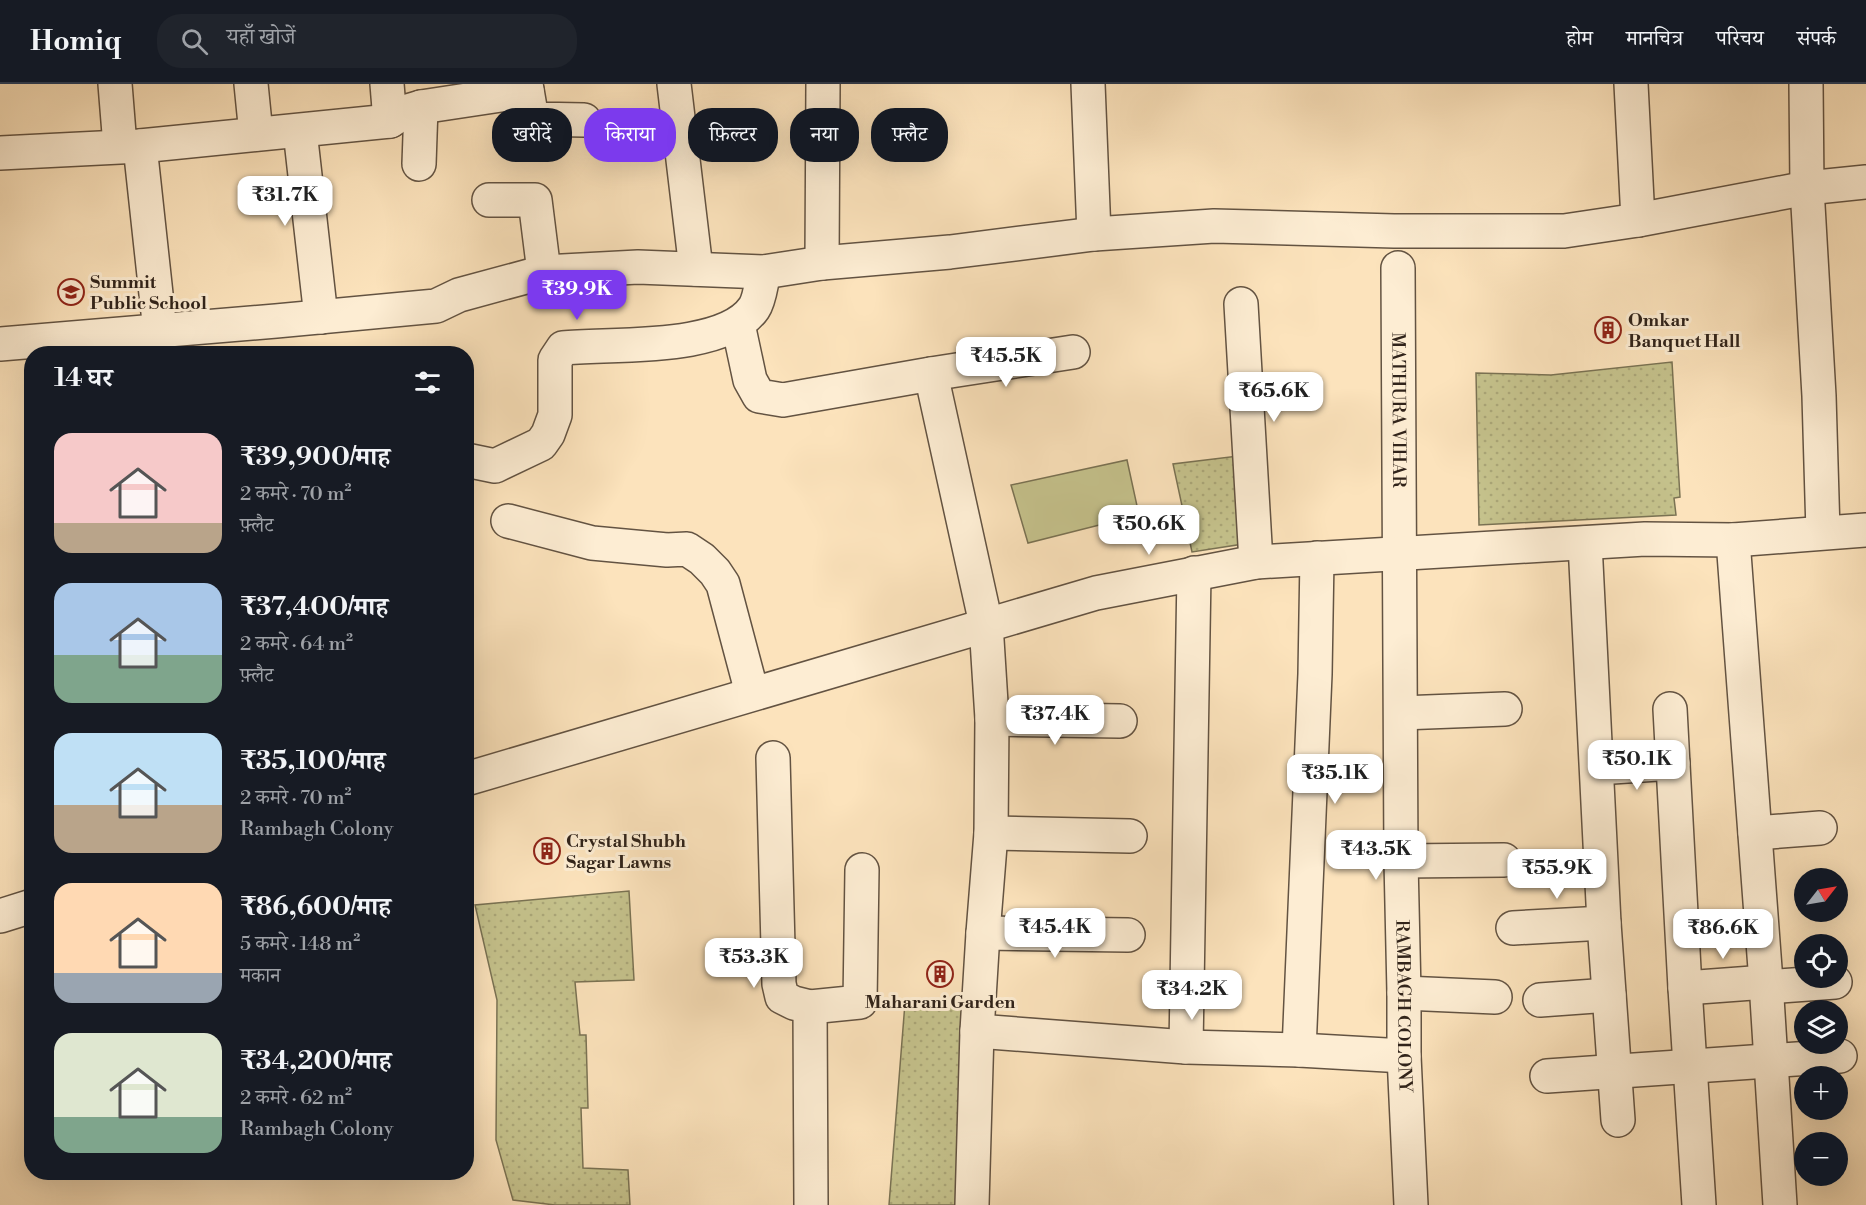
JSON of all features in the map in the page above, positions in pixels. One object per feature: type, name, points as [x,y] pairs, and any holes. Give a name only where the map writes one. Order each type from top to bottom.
[{"type":"street","points":[[115,84],[130,146],[160,331]]},
{"type":"street","points":[[250,84],[256,134]]},
{"type":"street","points":[[387,84],[390,122]]},
{"type":"street","points":[[674,84],[696,269]]},
{"type":"street","points":[[822,263],[823,84]]},
{"type":"street","points":[[1088,84],[1094,234]]},
{"type":"street","points":[[1630,84],[1638,220]]},
{"type":"street","points":[[1806,84],[1807,188],[1823,524]]},
{"type":"street","points":[[0,153],[130,146],[390,122],[404,112],[421,107],[526,87],[532,119],[584,120]]},
{"type":"street","points":[[419,164],[421,107]]},
{"type":"street","points":[[300,131],[321,317]]},
{"type":"street","points":[[0,344],[436,306],[459,295],[544,272],[638,267],[764,272],[822,263],[950,252],[1094,234],[1214,226],[1394,231],[1564,231],[1638,220],[1807,188],[1866,182]]},
{"type":"street","points":[[489,200],[535,200],[544,272]]},
{"type":"street","name":"MATHURA VIHAR","points":[[1398,267],[1400,544]]},
{"type":"street","points":[[474,462],[495,466],[541,444],[548,434],[555,415],[555,360],[563,348],[657,344],[708,335],[738,324],[755,307],[764,272]]},
{"type":"street","points":[[1241,304],[1256,555]]},
{"type":"street","points":[[738,324],[750,380],[759,396],[783,400],[1073,352]]},
{"type":"street","points":[[931,374],[984,615],[992,719],[992,833],[977,1031],[972,1205]]},
{"type":"street","points":[[508,521],[592,543],[667,550],[687,549],[702,559],[723,584],[750,686]]},
{"type":"street","points":[[474,776],[750,686],[984,615],[1194,573],[1256,555],[1317,558],[1400,544],[1585,543],[1646,539],[1732,540],[1823,524],[1866,530]]},
{"type":"street","points":[[1732,540],[1766,985],[1780,1205]]},
{"type":"street","points":[[1585,543],[1604,923],[1618,1120]]},
{"type":"street","name":"RAMBAGH COLONY","points":[[1400,544],[1404,1056],[1411,1205]]},
{"type":"street","points":[[1299,1050],[1315,674],[1317,558]]},
{"type":"street","points":[[1186,1047],[1194,573]]},
{"type":"street","points":[[1401,713],[1505,709]]},
{"type":"street","points":[[1670,709],[1699,1205]]},
{"type":"street","points":[[992,719],[1120,721]]},
{"type":"street","points":[[773,758],[779,984],[782,997],[794,1004],[810,1007],[860,1002],[862,870]]},
{"type":"street","points":[[1597,768],[1673,763]]},
{"type":"street","points":[[1755,833],[1820,828]]},
{"type":"street","points":[[992,833],[1130,836]]},
{"type":"street","points":[[1401,861],[1504,860]]},
{"type":"street","points":[[0,916],[24,908]]},
{"type":"street","points":[[1513,928],[1604,923]]},
{"type":"street","points":[[983,933],[1128,935]]},
{"type":"street","points":[[1685,988],[1794,984]]},
{"type":"street","points":[[1404,993],[1495,997]]},
{"type":"street","points":[[1540,1000],[1609,995]]},
{"type":"street","points":[[810,1007],[811,1205]]},
{"type":"street","points":[[977,1031],[1186,1047],[1404,1056]]},
{"type":"street","points":[[1547,1076],[1840,1056]]},
{"type":"shaded area","points":[[1672,362],[1680,497],[1674,498],[1676,515],[1479,525],[1476,373],[1551,375]]},
{"type":"shaded area","points":[[1238,456],[1243,544],[1192,552],[1173,464]]},
{"type":"shaded area","points":[[1127,460],[1139,515],[1028,543],[1011,485]]},
{"type":"shaded area","points":[[629,891],[634,980],[575,982],[580,1035],[586,1035],[588,1108],[581,1108],[583,1168],[628,1170],[630,1205],[555,1205],[513,1200],[496,1140],[497,1000],[475,905]]},
{"type":"shaded area","points":[[905,1003],[974,1007],[958,1205],[889,1205]]},
{"type":"place","name":"Summit Public School","points":[[71,292]]},
{"type":"place","name":"Omkar Banquet Hall","points":[[1608,330]]},
{"type":"place","name":"Crystal Shubh Sagar Lawns","points":[[547,851]]},
{"type":"place","name":"Maharani Garden","points":[[940,974]]}]
